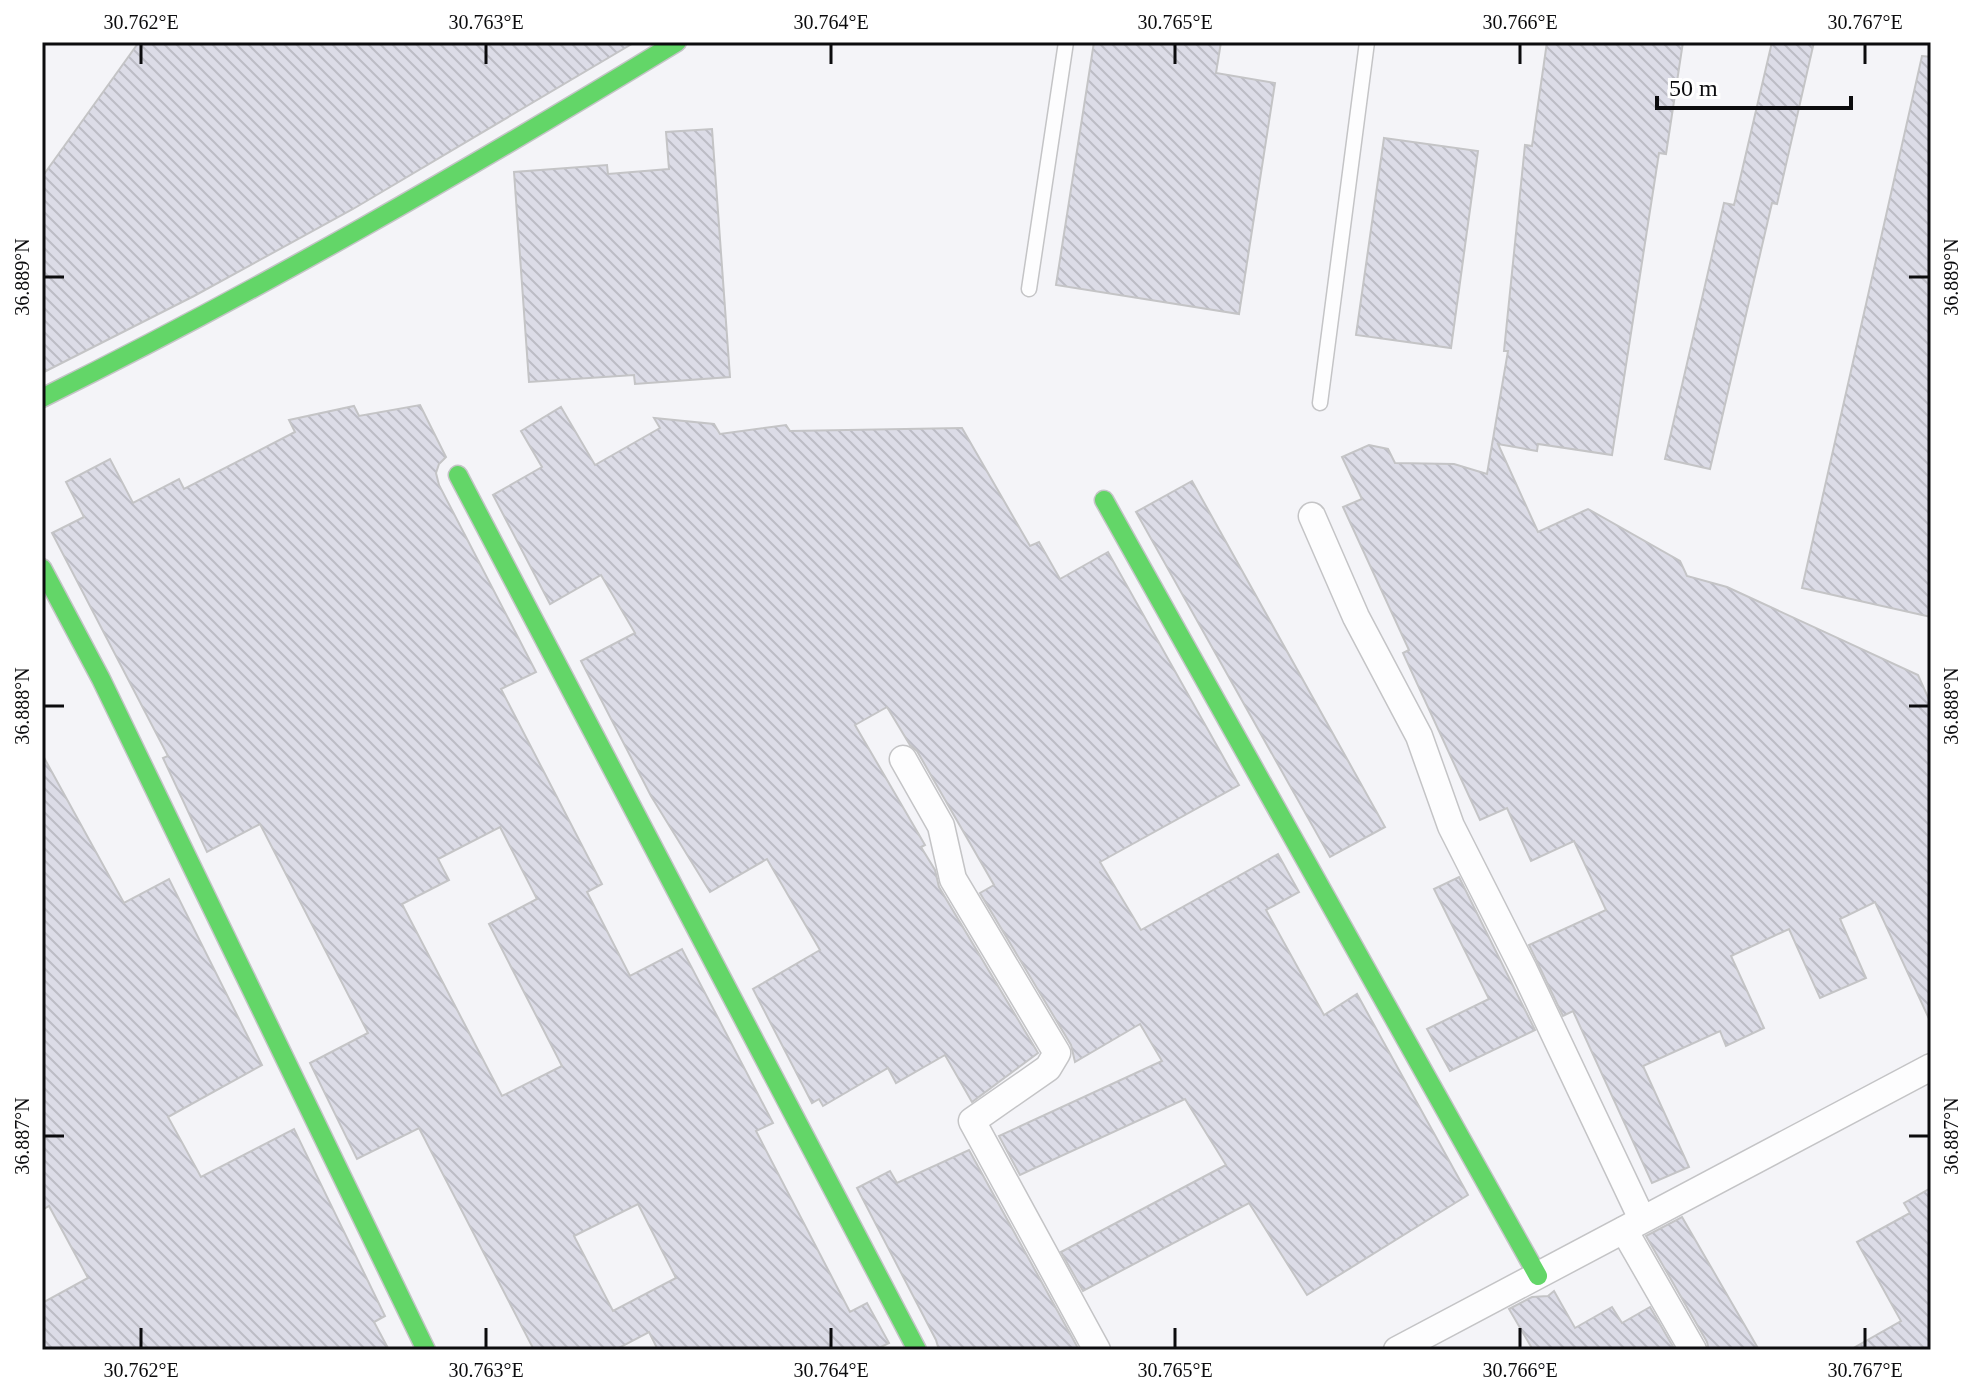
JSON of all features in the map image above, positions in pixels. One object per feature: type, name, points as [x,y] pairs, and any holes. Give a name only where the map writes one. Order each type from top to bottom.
[{"type":"street","points":[[42,398],[147,347],[496,153],[677,42]]},
{"type":"street","points":[[458,475],[917,1350]]},
{"type":"street","points":[[1104,500],[1538,1276]]},
{"type":"street","points":[[1312,516],[1356,617],[1419,736],[1451,826],[1524,970],[1633,1224],[1693,1350]]},
{"type":"street","points":[[42,568],[101,679],[426,1350]]},
{"type":"street","points":[[903,759],[941,826],[953,879],[1057,1053],[1048,1068],[972,1121],[1097,1350]]},
{"type":"street","points":[[1397,1350],[1931,1067]]},
{"type":"lane","points":[[1029,289],[1066,42]]},
{"type":"lane","points":[[1320,403],[1367,42]]},
{"type":"building","points":[[139,42],[635,42],[353,209],[194,296],[42,373],[42,177]]},
{"type":"building","points":[[1094,42],[1221,42],[1216,73],[1275,83],[1239,314],[1056,285]]},
{"type":"building","points":[[1547,42],[1683,42],[1666,154],[1659,153],[1612,455],[1538,444],[1537,451],[1498,444],[1538,532],[1588,509],[1680,561],[1687,576],[1727,587],[1918,675],[1931,704],[1931,1023],[1875,902],[1840,919],[1866,978],[1820,998],[1789,929],[1731,956],[1764,1028],[1726,1046],[1720,1031],[1643,1066],[1689,1167],[1652,1183],[1573,1011],[1563,1016],[1529,945],[1606,910],[1574,841],[1531,861],[1507,808],[1480,820],[1403,653],[1409,650],[1343,507],[1362,499],[1342,457],[1369,445],[1388,449],[1395,463],[1454,464],[1487,474],[1508,351],[1504,351],[1525,145],[1532,146]]},
{"type":"building","points":[[1772,42],[1814,42],[1777,204],[1772,203],[1710,469],[1665,459],[1724,203],[1734,205]]},
{"type":"building","points":[[1922,56],[1931,57],[1931,617],[1802,588]]},
{"type":"building","points":[[712,129],[730,377],[635,384],[634,375],[529,382],[514,172],[607,165],[608,174],[669,169],[666,132]]},
{"type":"building","points":[[1384,138],[1478,151],[1451,348],[1356,335]]},
{"type":"building","points":[[420,405],[446,457],[436,473],[439,485],[536,672],[501,689],[602,884],[587,892],[630,976],[682,949],[773,1123],[756,1131],[850,1312],[867,1303],[889,1343],[875,1350],[658,1350],[649,1332],[615,1350],[534,1350],[419,1128],[357,1159],[310,1063],[368,1033],[260,824],[207,852],[163,758],[168,756],[52,533],[84,517],[66,482],[110,459],[133,503],[179,479],[184,489],[295,432],[289,420],[354,406],[359,416]],"holes":[[[500,827],[537,899],[489,924],[562,1066],[502,1096],[402,904],[449,880],[438,859]],[[638,1204],[676,1278],[613,1311],[574,1236]]]},
{"type":"building","points":[[561,407],[595,465],[660,428],[654,418],[714,424],[720,434],[786,425],[790,431],[962,428],[1030,546],[1039,542],[1060,579],[1108,552],[1239,785],[1100,862],[1141,930],[1278,854],[1299,892],[1266,910],[1324,1015],[1357,994],[1468,1195],[1307,1295],[1249,1203],[1083,1291],[1061,1252],[1226,1165],[1185,1099],[1020,1175],[999,1136],[1162,1061],[1140,1024],[1075,1062],[1071,1045],[980,893],[994,885],[917,751],[910,745],[887,707],[855,725],[925,845],[921,847],[935,870],[939,887],[1038,1053],[972,1102],[945,1055],[896,1083],[888,1068],[823,1106],[819,1099],[812,1103],[753,989],[820,950],[767,859],[710,892],[651,796],[581,661],[635,633],[601,575],[550,604],[493,495],[542,467],[521,431]]},
{"type":"building","points":[[1192,481],[1385,827],[1330,857],[1136,512]]},
{"type":"building","points":[[42,754],[124,903],[169,879],[262,1065],[168,1117],[201,1177],[294,1129],[385,1316],[374,1322],[389,1350],[42,1350],[42,1303],[88,1278],[49,1206],[42,1210]]},
{"type":"building","points":[[1459,877],[1535,1030],[1450,1071],[1427,1029],[1489,999],[1434,889]]},
{"type":"building","points":[[969,1150],[1079,1350],[939,1350],[857,1188],[890,1171],[897,1183]]},
{"type":"building","points":[[1931,1188],[1931,1350],[1850,1350],[1901,1321],[1857,1242],[1910,1213],[1904,1203]]},
{"type":"building","points":[[1682,1217],[1759,1350],[1709,1350],[1646,1236]]},
{"type":"building","points":[[1554,1291],[1575,1328],[1612,1307],[1622,1323],[1650,1307],[1675,1350],[1533,1350],[1509,1309],[1532,1297],[1548,1296]]},
{"type":"traffic: fast","points":[[42,398],[204,315],[363,227],[677,42]]},
{"type":"traffic: fast","points":[[458,475],[917,1350]]},
{"type":"traffic: fast","points":[[1104,500],[1538,1276]]},
{"type":"traffic: fast","points":[[42,568],[101,679],[426,1350]]}]
